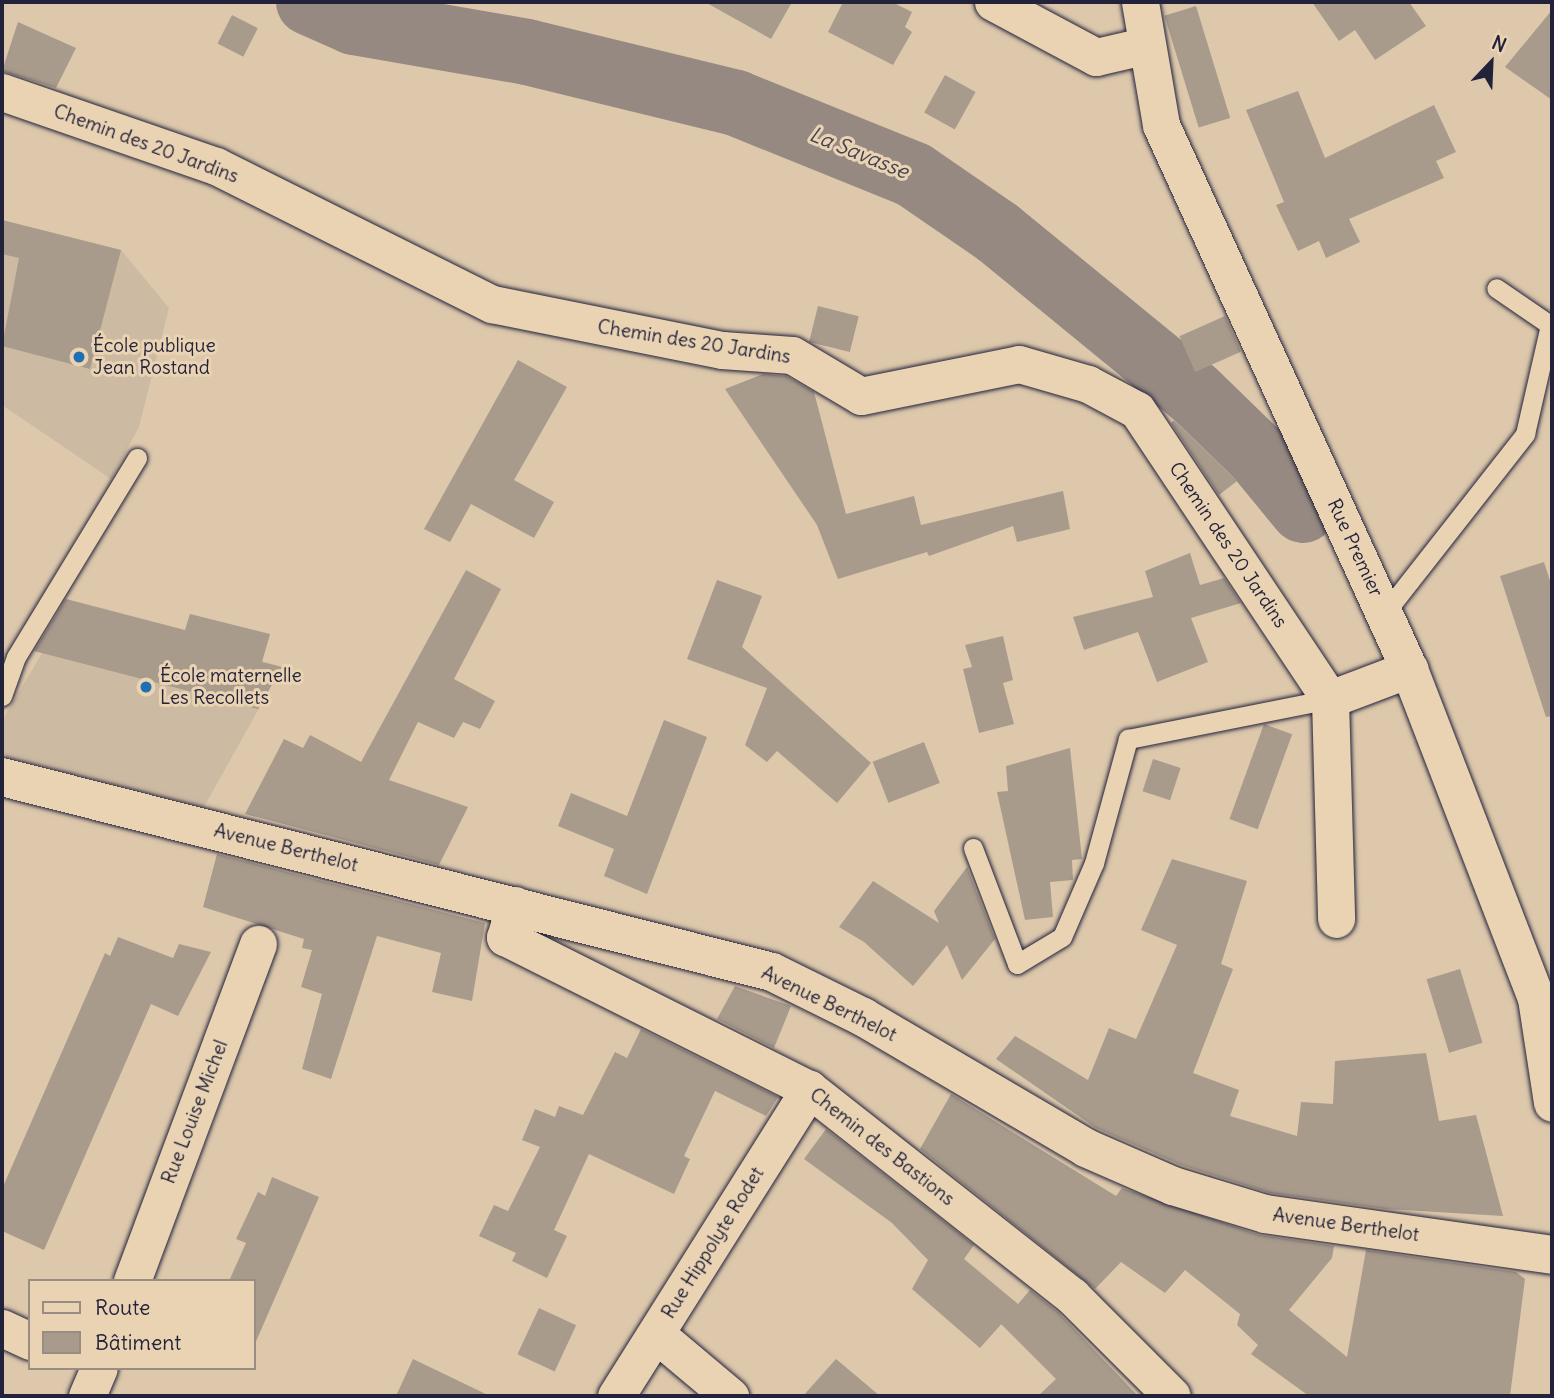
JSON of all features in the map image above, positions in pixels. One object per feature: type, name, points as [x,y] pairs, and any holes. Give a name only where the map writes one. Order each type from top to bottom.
[{"type":"main road","name":"Avenue Berthelot","points":[[2,777],[772,972],[863,1017],[1086,1148],[1173,1186],[1265,1214],[1552,1255]]},
{"type":"street","points":[[993,2],[1096,57],[1144,46]]},
{"type":"street","name":"Rue Premier","points":[[1140,2],[1144,46],[1161,125],[1409,669],[1536,998],[1552,1102]]},
{"type":"street","name":"Chemin des 20 Jardins","points":[[2,92],[216,166],[492,304],[722,350],[792,355],[861,396],[1019,364],[1088,384],[1137,410],[1331,699]]},
{"type":"street","points":[[1336,919],[1331,699],[1409,669]]},
{"type":"street","name":"Chemin des Bastions","points":[[515,905],[505,937],[809,1089],[1072,1296],[1172,1396]]},
{"type":"street","name":"Rue Louise Michel","points":[[133,1279],[258,944]]},
{"type":"street","name":"Rue Hippolyte Rodet","points":[[616,1396],[809,1089]]},
{"type":"street","points":[[2,1328],[28,1340]]},
{"type":"street","points":[[656,1334],[730,1396]]},
{"type":"lane","points":[[1384,614],[1525,434],[1550,325],[1496,288]]},
{"type":"lane","points":[[2,696],[16,657],[137,457]]},
{"type":"lane","points":[[974,848],[1017,964],[1062,937],[1094,863],[1128,739],[1331,699]]},
{"type":"shaded area","name":"École publique Jean Rostand","points":[[2,220],[121,250],[169,308],[139,427],[111,479],[2,405]]},
{"type":"shaded area","name":"École maternelle Les Recollets","points":[[63,599],[185,631],[190,614],[270,635],[262,661],[282,667],[204,807],[7,757],[2,751],[2,721],[42,653]]},
{"type":"building","points":[[705,2],[792,2],[771,39]]},
{"type":"building","points":[[843,2],[892,2],[912,12],[905,27],[912,32],[893,65],[828,32]]},
{"type":"building","points":[[1312,2],[1409,2],[1426,26],[1375,60],[1355,30],[1339,41]]},
{"type":"building","points":[[1196,6],[1230,118],[1199,128],[1164,16]]},
{"type":"building","points":[[1552,10],[1552,100],[1505,67]]},
{"type":"building","points":[[232,15],[258,28],[243,57],[217,44]]},
{"type":"building","points":[[18,22],[76,48],[56,88],[2,71]]},
{"type":"building","points":[[945,75],[976,92],[955,130],[924,113]]},
{"type":"building","points":[[1298,91],[1325,158],[1434,105],[1456,152],[1436,161],[1444,178],[1349,219],[1360,242],[1326,258],[1319,241],[1298,251],[1276,205],[1284,202],[1246,110]]},
{"type":"building","points":[[2,220],[121,250],[90,369],[2,346],[19,258],[2,254]]},
{"type":"building","points":[[818,306],[859,316],[850,352],[809,342]]},
{"type":"building","points":[[1225,316],[1241,352],[1195,372],[1179,336]]},
{"type":"building","points":[[518,360],[567,387],[514,480],[554,502],[534,538],[471,504],[450,542],[424,529]]},
{"type":"building","points":[[763,374],[786,376],[814,392],[846,514],[914,496],[921,525],[1063,491],[1070,529],[1017,542],[1013,526],[929,556],[927,552],[838,579],[817,525],[725,389]]},
{"type":"building","points":[[1174,420],[1237,481],[1219,495],[1171,423]]},
{"type":"building","points":[[1190,553],[1200,585],[1224,578],[1241,603],[1191,618],[1208,662],[1157,682],[1138,632],[1084,650],[1073,617],[1153,597],[1145,571]]},
{"type":"building","points":[[1544,562],[1552,587],[1552,716],[1546,717],[1500,576]]},
{"type":"building","points":[[466,570],[501,589],[454,679],[495,701],[480,729],[463,722],[454,738],[418,722],[389,780],[468,807],[439,865],[245,814],[284,739],[303,748],[310,735],[361,762]]},
{"type":"building","points":[[717,580],[762,596],[742,647],[871,763],[837,803],[777,751],[767,762],[745,745],[767,688],[687,659]]},
{"type":"building","points":[[66,599],[185,630],[190,614],[270,634],[262,662],[282,667],[258,709],[34,651]]},
{"type":"building","points":[[1003,636],[1013,680],[1003,683],[1014,724],[979,733],[963,669],[972,667],[965,645]]},
{"type":"building","points":[[664,720],[707,737],[647,894],[604,876],[614,849],[558,826],[571,793],[627,816]]},
{"type":"building","points":[[1264,724],[1292,734],[1258,829],[1229,819]]},
{"type":"building","points":[[924,742],[940,783],[888,803],[873,762]]},
{"type":"building","points":[[1070,748],[1082,859],[1072,860],[1073,880],[1050,882],[1053,917],[1025,920],[997,792],[1008,791],[1006,766]]},
{"type":"building","points":[[1153,759],[1181,768],[1170,800],[1142,791]]},
{"type":"building","points":[[217,854],[485,923],[472,1001],[432,992],[441,953],[377,936],[331,1079],[302,1069],[322,994],[301,987],[312,950],[302,948],[304,939],[203,907]]},
{"type":"building","points":[[1172,859],[1247,881],[1221,964],[1233,969],[1193,1073],[1239,1090],[1230,1116],[1297,1136],[1301,1102],[1333,1104],[1335,1061],[1426,1053],[1439,1121],[1476,1115],[1503,1216],[1386,1209],[1270,1193],[1181,1165],[1096,1128],[996,1059],[1015,1036],[1088,1080],[1109,1028],[1136,1039],[1177,945],[1141,930]]},
{"type":"building","points":[[967,867],[995,939],[962,980],[947,945],[913,986],[864,942],[839,927],[873,881],[939,923],[934,911]]},
{"type":"building","points":[[118,937],[173,958],[179,944],[211,952],[178,1016],[151,1004],[44,1250],[2,1231],[2,1189],[105,953],[110,956]]},
{"type":"building","points":[[1460,969],[1483,1043],[1449,1053],[1427,979]]},
{"type":"building","points":[[735,986],[791,1006],[774,1048],[717,1019]]},
{"type":"building","points":[[641,1029],[778,1097],[766,1116],[715,1091],[684,1156],[690,1159],[674,1194],[589,1154],[554,1230],[567,1236],[547,1278],[512,1261],[516,1253],[479,1236],[494,1205],[508,1211],[540,1147],[522,1140],[535,1109],[555,1117],[559,1106],[583,1115],[615,1052],[627,1058]]},
{"type":"building","points":[[951,1094],[1116,1196],[1122,1188],[1259,1235],[1334,1246],[1332,1258],[1289,1310],[1347,1357],[1366,1250],[1516,1272],[1525,1279],[1510,1396],[1309,1396],[1251,1354],[1258,1345],[1237,1325],[1240,1314],[1185,1270],[1165,1293],[1121,1262],[1095,1289],[920,1149]]},
{"type":"building","points":[[826,1129],[974,1245],[964,1259],[1018,1304],[1030,1290],[1058,1312],[1138,1396],[1038,1396],[1056,1379],[1001,1324],[980,1348],[912,1289],[928,1260],[892,1223],[804,1159]]},
{"type":"building","points":[[272,1177],[319,1197],[256,1341],[256,1279],[230,1279],[246,1243],[236,1239],[258,1192],[265,1196]]},
{"type":"building","points":[[539,1308],[576,1325],[555,1372],[517,1354]]},
{"type":"building","points":[[413,1359],[490,1396],[396,1396]]},
{"type":"building","points":[[836,1359],[880,1396],[803,1396]]},
{"type":"waterway","name":"La Savasse","points":[[309,2],[354,22],[527,52],[736,103],[914,175],[997,232],[1194,393],[1258,455],[1303,510]]},
{"type":"place","name":"École publique Jean Rostand","points":[[79,357]]},
{"type":"place","name":"École maternelle Les Recollets","points":[[146,687]]}]
